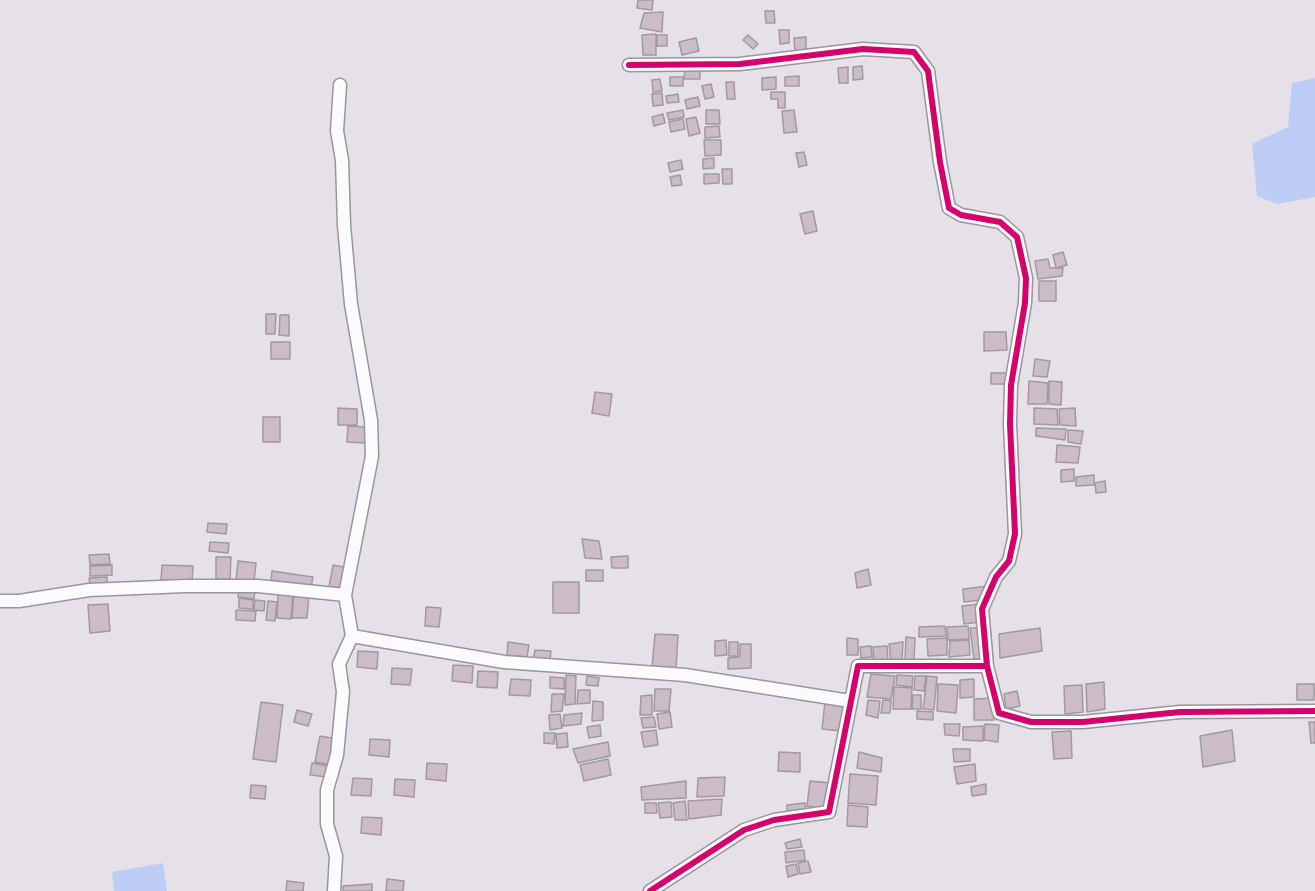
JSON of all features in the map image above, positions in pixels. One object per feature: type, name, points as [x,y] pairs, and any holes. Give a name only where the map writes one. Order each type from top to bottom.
[{"type":"street","points":[[629,65],[740,64],[863,49],[914,52],[928,71],[940,162],[949,208],[961,215],[1000,222],[1017,237],[1026,278],[1025,303],[1011,385],[1010,424],[1015,534],[1009,561],[996,578],[982,609],[987,666],[999,714],[1031,722],[1083,722],[1180,712],[1315,711]]},
{"type":"street","points":[[334,891],[336,856],[327,824],[327,790],[337,755],[344,692],[339,664],[352,636],[345,595],[372,456],[371,420],[351,304],[347,259],[342,160],[337,131],[340,85]]},
{"type":"street","points":[[0,601],[19,601],[89,590],[184,586],[258,586],[345,595]]},
{"type":"street","points":[[352,636],[504,662],[685,675],[850,701]]},
{"type":"street","points":[[650,891],[744,830],[774,820],[829,812],[858,666],[987,666]]},
{"type":"water","points":[[1315,78],[1315,197],[1277,204],[1257,196],[1252,144],[1288,127],[1292,83]]},
{"type":"water","points":[[163,863],[167,891],[114,891],[112,872]]},
{"type":"building","points":[[638,0],[653,0],[652,10],[637,8]]},
{"type":"building","points":[[765,11],[774,11],[775,23],[766,23]]},
{"type":"building","points":[[663,12],[662,32],[640,28],[644,13]]},
{"type":"building","points":[[779,30],[789,30],[789,43],[780,44]]},
{"type":"building","points":[[656,34],[656,55],[643,55],[642,35]]},
{"type":"building","points":[[657,35],[667,35],[667,46],[657,46]]},
{"type":"building","points":[[748,35],[758,44],[753,49],[743,40]]},
{"type":"building","points":[[806,37],[806,55],[795,55],[794,38]]},
{"type":"building","points":[[696,38],[699,51],[682,55],[679,42]]},
{"type":"building","points":[[862,66],[863,79],[853,80],[853,67]]},
{"type":"building","points":[[848,67],[848,83],[839,83],[838,68]]},
{"type":"building","points":[[685,69],[700,69],[700,79],[684,79]]},
{"type":"building","points":[[799,76],[799,86],[785,86],[785,77]]},
{"type":"building","points":[[670,77],[683,77],[683,86],[670,86]]},
{"type":"building","points":[[776,77],[776,89],[762,90],[762,78]]},
{"type":"building","points":[[660,79],[662,91],[653,92],[652,80]]},
{"type":"building","points":[[726,82],[734,82],[735,99],[727,99]]},
{"type":"building","points":[[711,84],[714,97],[705,99],[702,86]]},
{"type":"building","points":[[771,92],[785,92],[785,108],[778,108],[778,99],[771,99]]},
{"type":"building","points":[[662,93],[663,105],[653,106],[652,94]]},
{"type":"building","points":[[678,94],[679,102],[667,103],[666,96]]},
{"type":"building","points":[[698,97],[700,106],[687,109],[685,100]]},
{"type":"building","points":[[683,110],[684,117],[669,120],[667,113]]},
{"type":"building","points":[[706,110],[719,110],[720,124],[706,124]]},
{"type":"building","points":[[794,110],[797,132],[784,133],[782,111]]},
{"type":"building","points":[[663,114],[665,123],[654,126],[652,117]]},
{"type":"building","points":[[696,117],[700,133],[689,136],[686,119]]},
{"type":"building","points":[[683,119],[685,129],[671,132],[669,122]]},
{"type":"building","points":[[719,126],[720,137],[705,138],[705,127]]},
{"type":"building","points":[[704,140],[721,140],[721,155],[705,156]]},
{"type":"building","points":[[804,152],[807,165],[799,167],[796,153]]},
{"type":"building","points":[[714,158],[714,168],[703,169],[703,159]]},
{"type":"building","points":[[681,160],[683,169],[670,172],[668,163]]},
{"type":"building","points":[[722,169],[732,169],[732,184],[723,184]]},
{"type":"building","points":[[704,174],[719,174],[719,183],[704,184]]},
{"type":"building","points":[[680,175],[682,185],[672,186],[670,177]]},
{"type":"building","points":[[813,211],[817,231],[805,234],[800,214]]},
{"type":"building","points":[[1063,252],[1067,265],[1056,268],[1053,255]]},
{"type":"building","points":[[1048,259],[1050,268],[1063,268],[1062,276],[1038,279],[1035,261]]},
{"type":"building","points":[[1039,281],[1056,281],[1056,301],[1039,301]]},
{"type":"building","points":[[266,314],[276,314],[275,334],[266,334]]},
{"type":"building","points":[[280,315],[289,315],[289,336],[279,335]]},
{"type":"building","points":[[984,332],[1006,332],[1007,350],[984,351]]},
{"type":"building","points":[[271,342],[290,342],[290,359],[271,359]]},
{"type":"building","points":[[1035,359],[1050,361],[1047,377],[1033,376]]},
{"type":"building","points":[[991,373],[1010,373],[1010,384],[991,384]]},
{"type":"building","points":[[1029,381],[1048,383],[1047,404],[1028,404]]},
{"type":"building","points":[[1049,381],[1062,382],[1061,405],[1049,404]]},
{"type":"building","points":[[595,392],[612,394],[609,416],[592,413]]},
{"type":"building","points":[[338,408],[357,409],[357,425],[338,425]]},
{"type":"building","points":[[1034,408],[1057,409],[1058,425],[1034,424]]},
{"type":"building","points":[[1075,408],[1076,426],[1060,425],[1059,409]]},
{"type":"building","points":[[263,417],[280,417],[280,442],[263,442]]},
{"type":"building","points":[[348,426],[366,427],[365,443],[347,442]]},
{"type":"building","points":[[1036,428],[1066,429],[1065,440],[1036,436]]},
{"type":"building","points":[[1068,430],[1083,431],[1081,444],[1068,442]]},
{"type":"building","points":[[1057,445],[1080,447],[1078,463],[1056,462]]},
{"type":"building","points":[[1074,469],[1074,481],[1061,482],[1061,470]]},
{"type":"building","points":[[1094,475],[1094,485],[1076,486],[1076,477]]},
{"type":"building","points":[[1105,481],[1106,492],[1096,493],[1095,483]]},
{"type":"building","points":[[208,523],[227,524],[226,534],[207,532]]},
{"type":"building","points":[[582,539],[599,541],[602,559],[585,558]]},
{"type":"building","points":[[210,542],[229,543],[228,553],[209,551]]},
{"type":"building","points":[[109,554],[110,564],[90,565],[89,555]]},
{"type":"building","points":[[628,556],[628,568],[612,568],[611,557]]},
{"type":"building","points":[[216,557],[231,557],[230,579],[216,579]]},
{"type":"building","points":[[238,561],[256,563],[254,582],[236,580]]},
{"type":"building","points":[[112,565],[112,575],[90,576],[90,566]]},
{"type":"building","points":[[162,565],[193,566],[192,582],[161,580]]},
{"type":"building","points":[[333,565],[344,567],[341,589],[329,587]]},
{"type":"building","points":[[868,569],[871,585],[857,588],[855,573]]},
{"type":"building","points":[[586,570],[603,570],[603,581],[586,581]]},
{"type":"building","points":[[272,571],[313,577],[311,587],[271,580]]},
{"type":"building","points":[[107,577],[107,583],[90,585],[89,578]]},
{"type":"building","points":[[553,582],[579,582],[579,613],[553,613]]},
{"type":"building","points":[[989,586],[990,599],[964,602],[963,589]]},
{"type":"building","points":[[239,589],[255,590],[254,599],[238,597]]},
{"type":"building","points":[[278,593],[293,594],[291,619],[277,618]]},
{"type":"building","points":[[294,593],[309,594],[307,618],[292,618]]},
{"type":"building","points":[[239,598],[253,600],[253,609],[239,608]]},
{"type":"building","points":[[255,600],[265,601],[264,611],[254,610]]},
{"type":"building","points":[[268,601],[277,602],[275,621],[266,620]]},
{"type":"building","points":[[987,603],[989,621],[964,624],[962,606]]},
{"type":"building","points":[[108,604],[110,631],[90,633],[88,605]]},
{"type":"building","points":[[426,607],[441,608],[439,627],[425,626]]},
{"type":"building","points":[[236,610],[256,611],[255,621],[236,620]]},
{"type":"building","points":[[945,626],[946,636],[919,637],[919,627]]},
{"type":"building","points":[[968,626],[969,639],[948,640],[947,627]]},
{"type":"building","points":[[990,627],[993,659],[974,659],[970,628]]},
{"type":"building","points":[[1040,628],[1042,651],[1000,658],[999,634]]},
{"type":"building","points":[[655,634],[678,635],[676,669],[652,667]]},
{"type":"building","points":[[906,637],[915,638],[914,660],[905,660]]},
{"type":"building","points":[[847,638],[858,639],[858,655],[847,655]]},
{"type":"building","points":[[947,638],[947,655],[928,656],[927,639]]},
{"type":"building","points":[[726,640],[727,655],[715,656],[715,641]]},
{"type":"building","points":[[969,640],[970,655],[949,657],[950,641]]},
{"type":"building","points":[[508,642],[529,645],[527,657],[507,655]]},
{"type":"building","points":[[729,642],[738,642],[738,656],[729,656]]},
{"type":"building","points":[[903,642],[902,660],[891,661],[889,644]]},
{"type":"building","points":[[740,644],[751,644],[751,668],[728,669],[728,658],[740,657]]},
{"type":"building","points":[[871,646],[872,657],[861,658],[860,647]]},
{"type":"building","points":[[887,646],[888,661],[874,663],[873,647]]},
{"type":"building","points":[[535,650],[551,651],[550,661],[533,660]]},
{"type":"building","points":[[358,651],[378,652],[377,669],[357,667]]},
{"type":"building","points":[[453,665],[473,666],[472,683],[452,681]]},
{"type":"building","points":[[392,668],[412,669],[410,685],[391,684]]},
{"type":"building","points":[[478,671],[498,672],[497,688],[477,687]]},
{"type":"building","points":[[871,674],[895,676],[891,699],[867,697]]},
{"type":"building","points":[[566,675],[576,676],[575,704],[565,705]]},
{"type":"building","points":[[897,675],[913,676],[912,687],[896,685]]},
{"type":"building","points":[[587,676],[599,678],[598,686],[586,685]]},
{"type":"building","points":[[915,676],[926,676],[924,691],[914,690]]},
{"type":"building","points":[[927,676],[937,677],[934,710],[923,709]]},
{"type":"building","points":[[550,677],[564,678],[564,689],[550,688]]},
{"type":"building","points":[[511,679],[531,680],[530,696],[509,695]]},
{"type":"building","points":[[974,679],[974,697],[960,698],[960,680]]},
{"type":"building","points":[[1104,682],[1105,709],[1087,712],[1086,684]]},
{"type":"building","points":[[938,684],[958,685],[956,713],[937,711]]},
{"type":"building","points":[[1297,684],[1314,684],[1314,700],[1297,700]]},
{"type":"building","points":[[1082,685],[1083,712],[1065,714],[1064,686]]},
{"type":"building","points":[[894,687],[912,688],[911,709],[893,709]]},
{"type":"building","points":[[655,689],[671,689],[669,711],[654,711]]},
{"type":"building","points":[[578,690],[590,690],[590,703],[577,704]]},
{"type":"building","points":[[1017,691],[1020,706],[1006,709],[1004,694]]},
{"type":"building","points":[[552,694],[564,694],[562,711],[551,712]]},
{"type":"building","points":[[652,695],[652,715],[640,715],[641,696]]},
{"type":"building","points":[[913,695],[921,695],[921,709],[912,709]]},
{"type":"building","points":[[994,698],[994,720],[974,720],[974,699]]},
{"type":"building","points":[[868,700],[880,701],[878,718],[866,715]]},
{"type":"building","points":[[883,700],[891,701],[890,713],[881,713]]},
{"type":"building","points":[[593,701],[603,702],[603,720],[592,721]]},
{"type":"building","points":[[261,702],[283,705],[276,762],[253,759]]},
{"type":"building","points":[[825,702],[844,704],[841,731],[822,729]]},
{"type":"building","points":[[297,710],[312,714],[308,726],[294,722]]},
{"type":"building","points":[[917,711],[933,712],[933,720],[917,719]]},
{"type":"building","points":[[670,712],[672,727],[659,729],[657,714]]},
{"type":"building","points":[[582,713],[581,724],[563,726],[564,715]]},
{"type":"building","points":[[560,714],[562,728],[550,730],[549,715]]},
{"type":"building","points":[[654,717],[656,727],[643,728],[641,718]]},
{"type":"building","points":[[1309,722],[1315,722],[1315,743],[1311,743]]},
{"type":"building","points":[[944,724],[960,724],[959,736],[945,735]]},
{"type":"building","points":[[985,724],[999,725],[998,742],[984,740]]},
{"type":"building","points":[[600,725],[601,736],[589,738],[587,727]]},
{"type":"building","points":[[983,726],[983,741],[963,740],[963,727]]},
{"type":"building","points":[[656,730],[658,745],[644,747],[641,732]]},
{"type":"building","points":[[1232,730],[1235,761],[1203,767],[1200,736]]},
{"type":"building","points":[[1071,731],[1072,758],[1054,759],[1052,732]]},
{"type":"building","points":[[544,733],[555,733],[554,744],[544,743]]},
{"type":"building","points":[[567,733],[568,747],[557,748],[556,734]]},
{"type":"building","points":[[320,736],[337,739],[332,765],[315,762]]},
{"type":"building","points":[[370,739],[390,740],[389,757],[369,755]]},
{"type":"building","points":[[608,742],[610,756],[578,763],[573,749]]},
{"type":"building","points":[[953,749],[970,749],[970,761],[954,762]]},
{"type":"building","points":[[779,752],[800,753],[800,772],[778,771]]},
{"type":"building","points":[[859,752],[882,758],[881,772],[857,768]]},
{"type":"building","points":[[608,759],[611,775],[584,781],[580,765]]},
{"type":"building","points":[[312,763],[328,766],[327,777],[310,775]]},
{"type":"building","points":[[427,763],[447,764],[446,781],[426,779]]},
{"type":"building","points":[[975,764],[976,781],[957,784],[954,767]]},
{"type":"building","points":[[850,774],[878,776],[876,805],[848,803]]},
{"type":"building","points":[[725,777],[724,796],[697,797],[698,778]]},
{"type":"building","points":[[353,778],[372,779],[371,796],[351,795]]},
{"type":"building","points":[[395,779],[415,780],[414,797],[394,795]]},
{"type":"building","points":[[686,781],[686,798],[642,800],[641,787]]},
{"type":"building","points":[[810,781],[831,783],[828,810],[807,806]]},
{"type":"building","points":[[986,784],[986,794],[972,796],[971,787]]},
{"type":"building","points":[[251,785],[266,786],[265,799],[250,798]]},
{"type":"building","points":[[722,799],[721,815],[689,819],[688,801]]},
{"type":"building","points":[[685,801],[687,820],[675,820],[673,803]]},
{"type":"building","points":[[671,802],[672,817],[660,818],[658,803]]},
{"type":"building","points":[[645,803],[656,803],[657,813],[645,813]]},
{"type":"building","points":[[805,803],[806,815],[788,817],[787,805]]},
{"type":"building","points":[[848,805],[868,807],[867,827],[847,826]]},
{"type":"building","points":[[362,817],[382,818],[381,835],[361,833]]},
{"type":"building","points":[[800,839],[802,847],[787,849],[785,843]]},
{"type":"building","points":[[804,850],[805,860],[786,863],[785,852]]},
{"type":"building","points":[[808,861],[811,872],[800,874],[798,863]]},
{"type":"building","points":[[796,864],[798,874],[788,877],[786,866]]},
{"type":"building","points":[[387,879],[404,881],[403,891],[386,891]]},
{"type":"building","points":[[287,881],[304,883],[303,891],[286,891]]},
{"type":"building","points":[[372,884],[372,891],[343,891],[343,886]]},
{"type":"cycle path","points":[[629,65],[740,64],[863,49],[914,52],[928,71],[940,162],[949,208],[961,215],[1000,222],[1017,237],[1026,278],[1025,303],[1011,385],[1010,424],[1015,534],[1009,561],[996,577],[982,609],[987,666]]},
{"type":"cycle path","points":[[650,891],[744,830],[774,820],[829,812],[858,666],[987,666],[999,713],[1031,722],[1083,722],[1180,712],[1315,711]]}]
